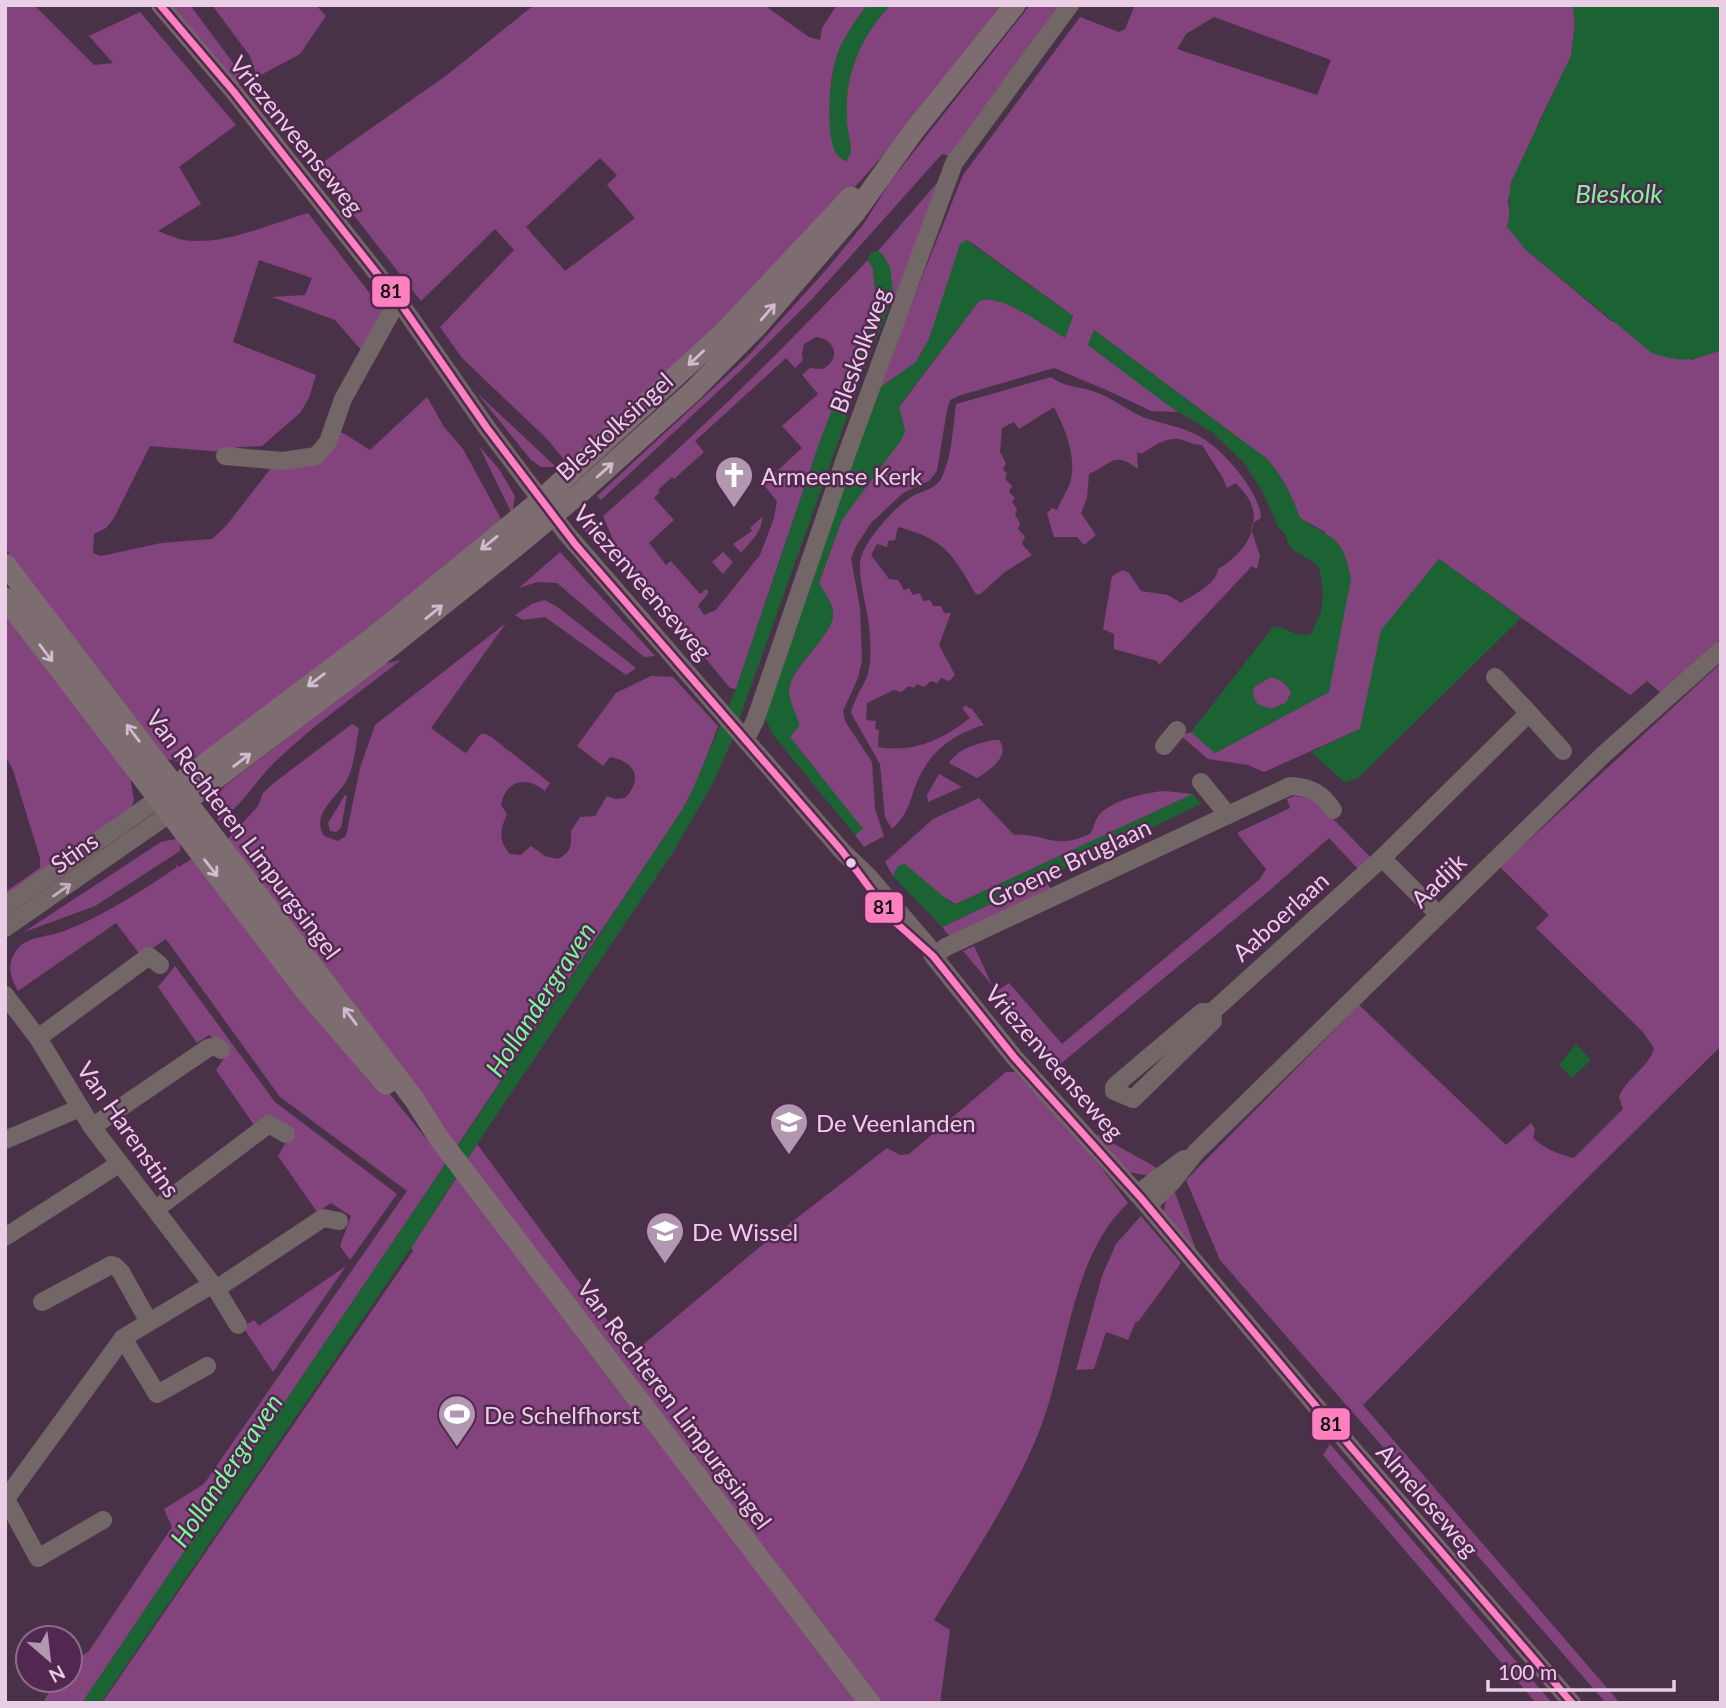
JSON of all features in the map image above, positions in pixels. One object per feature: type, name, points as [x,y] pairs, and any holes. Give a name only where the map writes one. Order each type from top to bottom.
[{"type":"main road","name":"Bleskolksingel","points":[[172,800],[371,639],[548,507],[693,391],[759,324],[854,214],[913,132],[1015,5]]},
{"type":"main road","name":"Van Rechteren Limpurgsingel","points":[[5,564],[172,800]]},
{"type":"main road","name":"Van Rechteren Limpurgsingel","points":[[5,598],[422,1110],[443,1144],[870,1703]]},
{"type":"street","name":"Vriezenveenseweg","points":[[160,5],[237,96],[398,300],[487,428],[618,594],[742,733],[842,851],[869,877],[928,946],[933,956],[1014,1057],[1142,1200]]},
{"type":"street","name":"Bleskolkweg","points":[[742,733],[755,721],[846,456],[954,163],[1070,5]]},
{"type":"street","points":[[225,456],[283,461],[316,456],[328,442],[343,399],[398,300]]},
{"type":"street","name":"Aadijk","points":[[1142,1200],[1166,1171],[1196,1152],[1604,754],[1721,650]]},
{"type":"street","points":[[1495,677],[1563,751]]},
{"type":"street","name":"Aaboerlaan","points":[[1212,1012],[1213,1021],[1133,1099],[1114,1091],[1118,1083],[1202,1012],[1212,1012],[1382,858],[1529,713]]},
{"type":"street","points":[[1164,746],[1177,730]]},
{"type":"street","points":[[1201,782],[1228,815]]},
{"type":"street","name":"Groene Bruglaan","points":[[933,956],[946,947],[1290,786],[1316,791],[1333,810]]},
{"type":"street","name":"Stins","points":[[5,906],[172,800]]},
{"type":"street","name":"Stins","points":[[5,928],[172,800]]},
{"type":"street","points":[[1382,858],[1438,914]]},
{"type":"street","points":[[38,1038],[149,956],[160,965]]},
{"type":"street","name":"Van Harenstins","points":[[5,995],[38,1038],[92,1127],[156,1209],[238,1325]]},
{"type":"street","points":[[92,1127],[208,1048],[216,1046],[221,1051]]},
{"type":"street","points":[[5,1140],[80,1108]]},
{"type":"street","points":[[156,1209],[270,1124],[286,1134]]},
{"type":"street","points":[[5,1237],[119,1164]]},
{"type":"street","name":"Almeloseweg","points":[[1142,1200],[1572,1703]]},
{"type":"street","points":[[9,1495],[123,1338],[213,1287],[323,1218],[339,1221]]},
{"type":"street","points":[[42,1302],[111,1265],[121,1272],[149,1322]]},
{"type":"street","points":[[123,1338],[157,1394],[207,1366]]},
{"type":"street","points":[[5,1469],[9,1495],[38,1558],[103,1520]]},
{"type":"shaded area","points":[[5,5],[34,5],[94,65],[113,63],[89,36],[140,12],[236,125],[179,167],[201,204],[158,231],[185,240],[209,240],[238,235],[308,213],[385,313],[363,352],[335,320],[272,297],[305,295],[312,278],[259,260],[233,342],[316,375],[309,398],[300,413],[262,446],[239,447],[223,452],[150,446],[114,518],[106,528],[94,534],[93,553],[101,556],[161,543],[212,539],[226,526],[275,463],[302,462],[328,431],[343,433],[370,450],[427,397],[444,427],[463,449],[506,528],[200,755],[180,762],[167,759],[5,548]]},
{"type":"shaded area","points":[[171,5],[190,5],[242,75],[237,88]]},
{"type":"shaded area","points":[[212,5],[316,5],[326,16],[300,54],[257,77],[250,56]]},
{"type":"shaded area","points":[[534,5],[764,5],[809,37],[820,40],[822,28],[837,5],[867,5],[851,28],[834,64],[830,90],[830,119],[838,156],[851,145],[846,108],[858,52],[878,19],[891,5],[1005,5],[904,130],[809,235],[710,332],[575,457],[566,462],[547,439],[462,358],[440,327],[514,250],[495,229],[421,301],[316,167],[447,75]],"holes":[[[600,158],[617,175],[607,185],[635,218],[565,271],[526,227]]]},
{"type":"shaded area","points":[[1030,5],[1067,5],[952,157],[942,154],[814,297],[740,371],[601,500],[597,496],[749,355],[826,270],[863,225],[890,182]]},
{"type":"shaded area","points":[[1135,5],[1573,5],[1575,24],[1571,56],[1538,124],[1508,200],[1510,214],[1525,249],[1610,320],[1691,360],[1721,350],[1721,638],[1661,693],[1647,681],[1630,695],[1439,559],[1369,691],[1360,729],[1264,772],[1248,765],[1208,759],[1181,736],[1191,732],[1215,753],[1329,692],[1325,532],[1300,518],[1287,487],[1267,459],[1094,330],[1088,345],[1178,412],[1151,411],[1054,368],[958,396],[950,400],[947,410],[937,471],[929,481],[903,493],[871,523],[856,546],[851,558],[860,608],[862,661],[858,678],[843,711],[845,721],[872,762],[875,809],[884,836],[864,847],[855,835],[862,829],[790,737],[799,726],[789,694],[792,680],[832,622],[831,606],[819,583],[842,519],[901,440],[905,431],[899,407],[979,301],[987,299],[1010,305],[1065,337],[1073,316],[966,240],[929,339],[916,362],[877,390],[963,175],[1080,17],[1119,32],[1125,29]],"holes":[[[1214,17],[1331,60],[1317,95],[1177,49],[1186,34]]]},
{"type":"shaded area","points":[[943,182],[897,303],[890,301],[890,274],[878,251],[937,183]]},
{"type":"shaded area","points":[[868,260],[873,269],[876,298],[870,318],[819,444],[736,689],[730,688],[619,554],[603,516],[705,423]],"holes":[[[816,337],[832,345],[832,360],[823,369],[810,368],[802,375],[818,394],[782,426],[802,448],[763,484],[777,501],[774,518],[760,555],[716,610],[704,615],[698,606],[709,592],[706,589],[700,594],[671,561],[666,565],[649,543],[674,520],[654,498],[660,492],[658,490],[672,477],[674,479],[704,452],[695,441],[786,358],[795,368],[803,360],[804,344]]]},
{"type":"shaded area","points":[[1051,377],[1066,385],[1099,393],[1145,418],[1184,429],[1206,441],[1237,470],[1254,495],[1261,518],[1253,523],[1252,506],[1247,497],[1236,483],[1227,488],[1202,445],[1174,439],[1159,443],[1141,454],[1137,452],[1138,469],[1118,460],[1089,474],[1087,498],[1081,513],[1096,535],[1084,545],[1077,537],[1054,537],[1047,513],[1052,508],[1057,510],[1070,483],[1072,470],[1066,433],[1058,415],[1054,407],[1019,429],[1014,422],[1002,428],[1000,452],[1006,463],[1003,469],[1007,474],[1005,479],[1012,486],[1009,492],[1015,498],[1012,502],[1017,509],[1015,515],[1020,523],[1018,529],[1025,536],[1022,544],[1032,555],[1005,572],[979,595],[945,550],[914,532],[898,527],[895,540],[888,541],[887,547],[877,544],[871,555],[889,579],[898,580],[904,590],[909,588],[913,595],[920,593],[923,601],[930,600],[933,606],[941,606],[944,613],[951,613],[939,645],[955,675],[949,681],[941,678],[937,683],[931,681],[924,687],[917,684],[914,688],[909,686],[901,692],[894,690],[867,703],[866,720],[876,721],[875,729],[879,730],[878,747],[916,746],[949,733],[970,718],[962,708],[967,705],[984,725],[964,732],[939,749],[920,775],[907,810],[892,829],[885,817],[880,764],[851,713],[866,679],[870,658],[869,628],[860,574],[861,558],[875,533],[897,508],[940,481],[950,451],[956,404]]},
{"type":"shaded area","points":[[477,393],[556,467],[541,467],[531,460]]},
{"type":"shaded area","points":[[479,446],[499,469],[515,496],[512,514]]},
{"type":"shaded area","points":[[762,517],[758,532],[741,553],[733,544],[752,531],[750,528]]},
{"type":"shaded area","points":[[596,521],[619,570],[584,530],[589,523]]},
{"type":"shaded area","points":[[1252,531],[1260,556],[1257,569],[1252,566],[1159,665],[1157,661],[1114,649],[1114,634],[1103,629],[1112,576],[1123,570],[1129,573],[1141,591],[1168,595],[1181,603],[1213,580],[1218,569],[1241,550]]},
{"type":"shaded area","points":[[560,552],[655,656],[644,657],[557,583],[537,582],[519,588]]},
{"type":"shaded area","points":[[723,552],[733,562],[723,574],[712,562]]},
{"type":"shaded area","points":[[544,600],[556,606],[636,668],[626,675],[545,617],[523,620],[515,615]]},
{"type":"shaded area","points":[[5,614],[130,777],[134,800],[130,812],[5,900],[5,892],[40,868],[40,858],[13,770],[5,755]]},
{"type":"shaded area","points":[[506,623],[431,728],[465,753],[483,733],[490,736],[550,783],[545,791],[524,782],[512,785],[507,790],[501,805],[507,814],[501,835],[510,854],[521,855],[531,846],[545,856],[558,859],[568,851],[571,831],[580,817],[595,816],[607,796],[625,798],[631,791],[635,778],[631,767],[610,757],[603,766],[577,746],[616,693],[651,676],[673,677],[718,726],[697,782],[681,812],[457,1146],[226,841],[258,806],[263,793],[352,724],[359,728],[350,773],[321,819],[324,836],[338,841],[346,836],[360,768],[375,725]]},
{"type":"shaded area","points":[[401,660],[292,746],[235,808],[218,821],[217,795],[226,785],[384,664]]},
{"type":"shaded area","points":[[1721,663],[1721,1046],[1363,1405],[1620,1703],[1606,1703],[1220,1260],[1186,1180],[1359,1005],[1506,1145],[1531,1123],[1535,1129],[1533,1138],[1552,1151],[1574,1158],[1623,1109],[1619,1097],[1622,1090],[1647,1061],[1654,1048],[1642,1031],[1536,928],[1549,915],[1500,867]]},
{"type":"shaded area","points":[[1271,677],[1283,682],[1291,693],[1286,703],[1271,709],[1257,704],[1252,693],[1255,686]]},
{"type":"shaded area","points":[[999,740],[1002,746],[1001,757],[993,767],[977,778],[949,763],[963,750]]},
{"type":"shaded area","points":[[939,774],[962,787],[928,802],[927,795]]},
{"type":"shaded area","points":[[1165,791],[1193,794],[956,904],[895,871],[893,876],[885,862],[933,819],[979,798],[1014,835],[1067,841],[1090,834],[1102,812],[1118,802]]},
{"type":"shaded area","points":[[345,795],[347,796],[341,828],[336,832],[330,831],[328,823]]},
{"type":"shaded area","points":[[1294,796],[1310,798],[1317,802],[1372,859],[1360,871],[1329,838],[1058,1066],[997,991],[1009,983],[1062,1044],[1260,879],[1266,869],[1237,833],[1290,808],[1287,799]]},
{"type":"shaded area","points":[[181,838],[180,851],[95,906],[24,932],[161,842]]},
{"type":"shaded area","points":[[196,856],[446,1163],[82,1703],[43,1703],[48,1694],[84,1694],[84,1654],[89,1651],[172,1527],[164,1509],[204,1484],[407,1191],[280,1097],[166,939],[141,956],[116,923],[18,991],[11,974],[11,964],[19,947],[94,918],[150,885],[177,867],[176,864],[179,867]]},
{"type":"shaded area","points":[[1043,879],[1053,891],[951,938],[942,927]]},
{"type":"shaded area","points":[[974,946],[992,985],[963,951]]},
{"type":"shaded area","points":[[175,966],[275,1102],[397,1194],[350,1260],[340,1246],[351,1216],[331,1203],[317,1212],[278,1156],[291,1133],[256,1128],[216,1070],[229,1051],[209,1035],[197,1043],[158,987]]},
{"type":"shaded area","points":[[1006,1072],[1015,1072],[1045,1104],[1088,1152],[1128,1203],[1109,1225],[1082,1279],[1040,1429],[1018,1478],[934,1620],[950,1630],[940,1703],[881,1703],[467,1160],[477,1144],[632,1354],[756,1250],[887,1148],[900,1155],[909,1154]]},
{"type":"shaded area","points":[[1096,1134],[1159,1169],[1150,1176],[1128,1172]]},
{"type":"shaded area","name":"De Schelfhorst","points":[[457,1177],[862,1703],[102,1703],[413,1251],[411,1248]]},
{"type":"shaded area","points":[[1174,1190],[1198,1255],[1163,1213],[1166,1199]]},
{"type":"shaded area","points":[[1141,1216],[1181,1263],[1138,1322],[1136,1321],[1128,1340],[1106,1332],[1094,1369],[1076,1370],[1102,1276],[1116,1244]]},
{"type":"shaded area","points":[[346,1266],[273,1372],[243,1327],[254,1320],[259,1326]]},
{"type":"shaded area","points":[[1330,1444],[1552,1703],[1536,1703],[1323,1455]]},
{"type":"water","points":[[867,5],[891,5],[863,43],[851,73],[847,124],[851,153],[846,162],[837,155],[831,134],[829,120],[833,74],[838,52]]},
{"type":"water","name":"Bleskolk","points":[[1573,5],[1721,5],[1721,350],[1686,359],[1652,353],[1525,249],[1507,227],[1511,182],[1571,56],[1575,24]]},
{"type":"water","points":[[966,240],[1073,316],[1065,338],[1010,305],[987,299],[979,301],[899,406],[905,432],[901,440],[842,520],[819,582],[831,606],[831,622],[792,680],[789,694],[799,726],[790,737],[863,829],[855,835],[774,736],[764,711],[877,390],[916,362],[929,339],[960,244]]},
{"type":"water","points":[[878,251],[890,267],[893,291],[889,307],[862,375],[731,742],[713,783],[675,849],[477,1144],[411,1248],[101,1703],[82,1703],[687,802],[736,689],[819,444],[870,318],[876,298],[873,269],[868,260],[870,253]]},
{"type":"water","points":[[1094,330],[1267,459],[1287,487],[1300,518],[1335,540],[1348,564],[1351,579],[1329,692],[1215,753],[1191,732],[1273,627],[1301,635],[1311,634],[1321,612],[1323,595],[1320,570],[1316,564],[1292,549],[1285,534],[1278,527],[1263,492],[1244,463],[1213,433],[1169,406],[1088,345]],"holes":[[[1271,677],[1283,682],[1291,693],[1286,703],[1271,709],[1257,704],[1252,693],[1255,686]]]},
{"type":"water","points":[[1439,559],[1521,618],[1357,779],[1344,782],[1311,752],[1360,729],[1381,630]]},
{"type":"water","points":[[1193,794],[1201,804],[942,927],[893,876],[898,866],[905,864],[951,903],[956,904]]},
{"type":"water","points":[[1576,1044],[1591,1060],[1572,1078],[1559,1065]]},
{"type":"transit line","name":"81","points":[[160,5],[234,92],[398,300],[487,428],[575,544],[842,851],[894,921],[933,956],[1014,1057],[1141,1198],[1331,1424],[1572,1703]]},
{"type":"place","name":"Armeense Kerk","points":[[734,509]]},
{"type":"place","name":"De Veenlanden","points":[[789,1156]]},
{"type":"place","name":"De Wissel","points":[[665,1265]]},
{"type":"place","name":"De Schelfhorst","points":[[457,1448]]},
{"type":"water label","name":"Hollandergraven","points":[[540,999]]},
{"type":"water label","name":"Hollandergraven","points":[[226,1470]]}]
